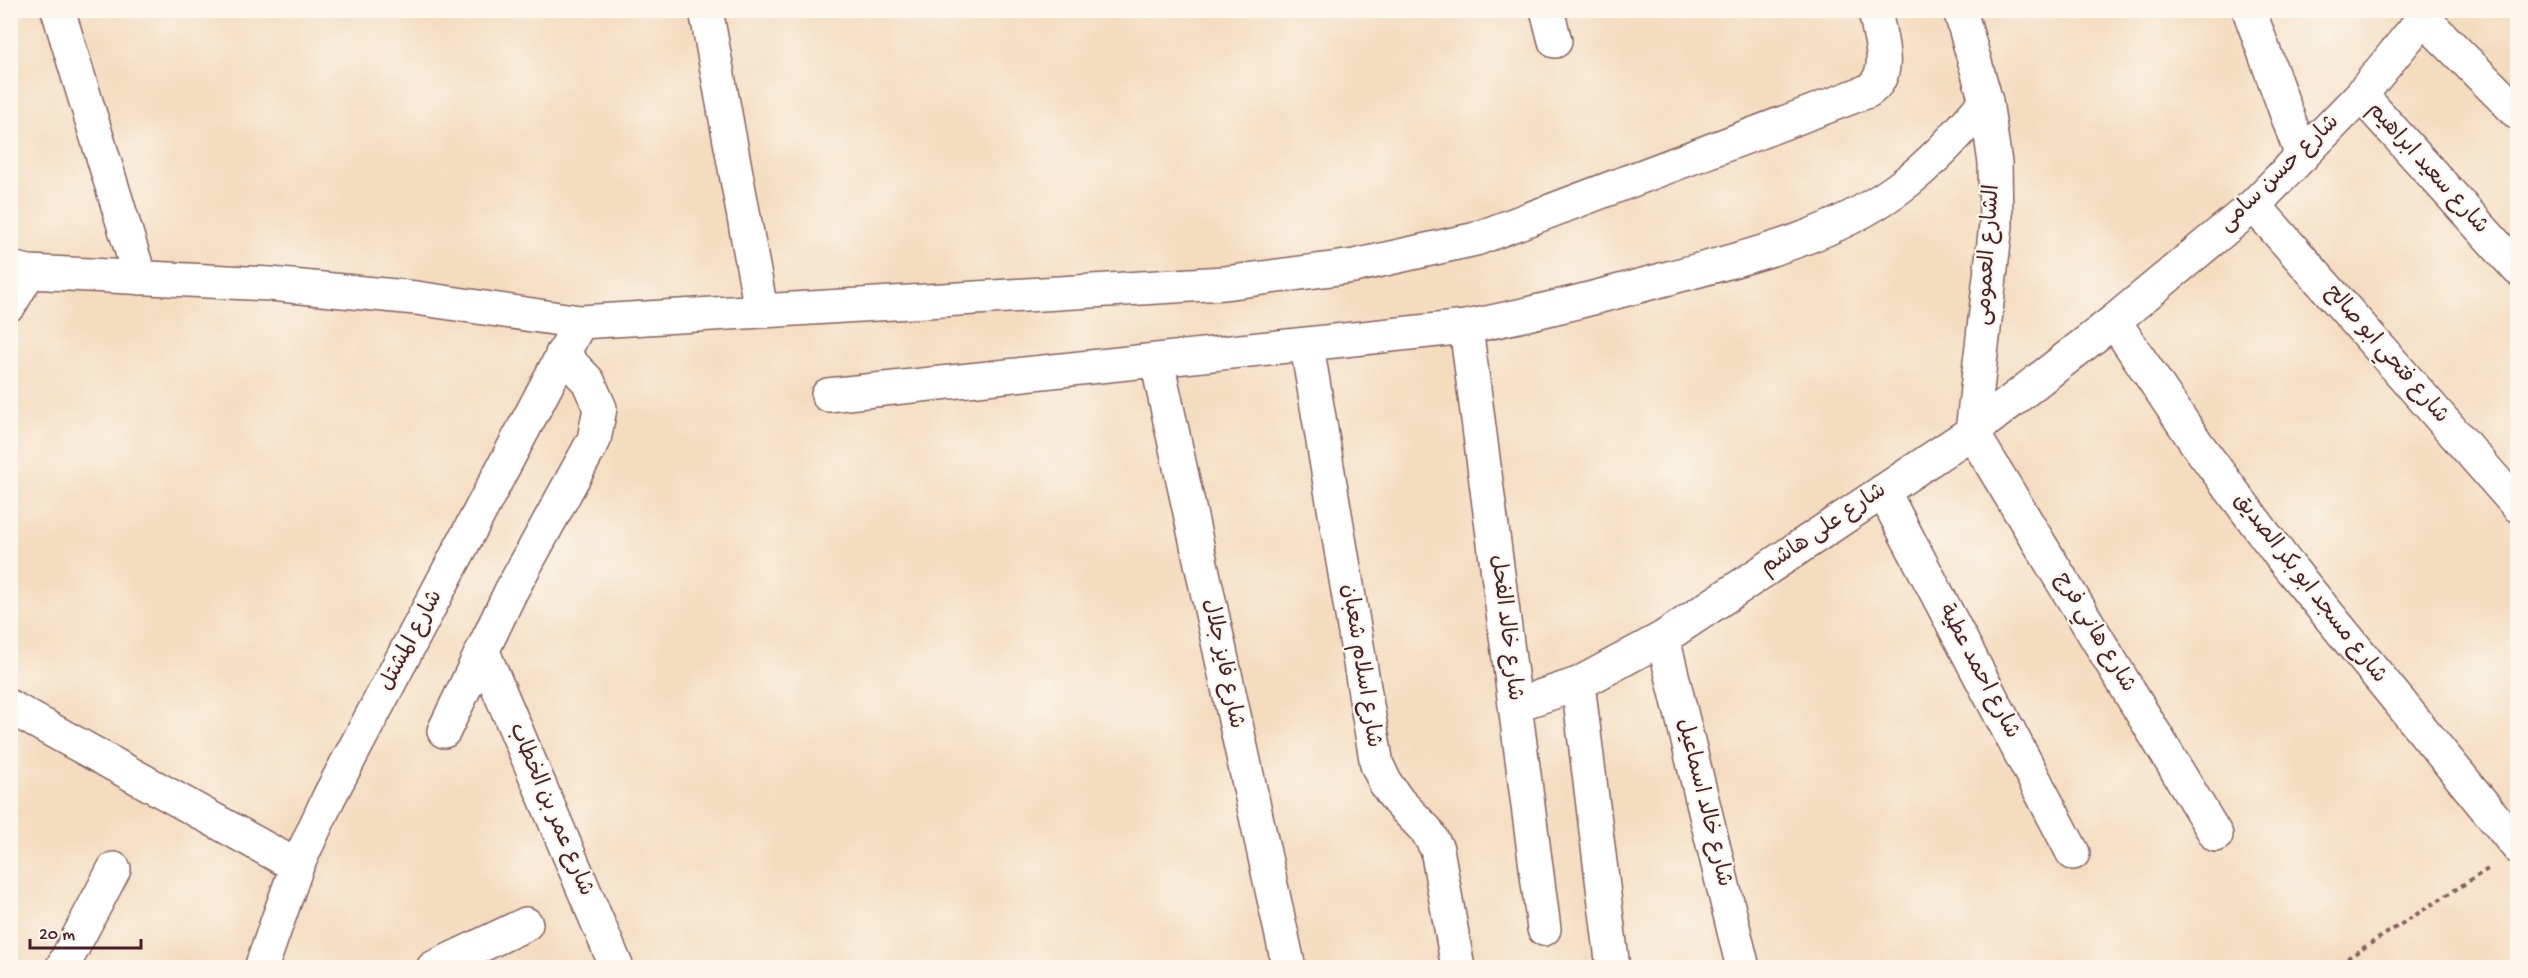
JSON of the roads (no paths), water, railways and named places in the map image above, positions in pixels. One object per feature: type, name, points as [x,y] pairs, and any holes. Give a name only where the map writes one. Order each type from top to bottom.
[{"type":"street","points":[[58,10],[140,278]]},
{"type":"street","points":[[706,10],[761,310]]},
{"type":"street","points":[[10,304],[20,270],[270,284],[371,294],[580,322],[1224,283],[1354,266],[1476,239],[1868,91],[1879,84],[1885,70],[1875,10]]},
{"type":"street","name":"الشارع العمومى","points":[[1960,10],[1986,101],[1995,163],[1996,225],[1972,432]]},
{"type":"street","points":[[2249,10],[2302,156]]},
{"type":"street","points":[[2427,15],[2517,113]]},
{"type":"street","name":"شارع حسن سامى","points":[[2114,321],[2254,205],[2361,95],[2427,15]]},
{"type":"street","name":"شارع سعيد ابراهيم","points":[[2361,95],[2517,269]]},
{"type":"street","points":[[828,395],[1307,346],[1466,327],[1533,314],[1780,248],[1840,224],[1895,191],[1945,150],[1986,101]]},
{"type":"street","name":"شارع فتحي ابو صالح","points":[[2254,205],[2517,506]]},
{"type":"street","name":"شارع على هاشم","points":[[1515,705],[1578,684],[1663,638],[1972,432],[2114,321]]},
{"type":"street","name":"شارع مسجد ابو بكر الصديق","points":[[2114,321],[2197,444],[2508,855]]},
{"type":"street","name":"شارع المشتل","points":[[265,966],[297,866],[329,797],[580,322]]},
{"type":"street","name":"شارع خالد الفحل","points":[[1466,327],[1544,929]]},
{"type":"street","name":"شارع اسلام شعبان","points":[[1307,346],[1377,765],[1398,801],[1427,831],[1437,849],[1458,968]]},
{"type":"street","points":[[444,731],[511,591],[594,440],[600,408],[588,381],[562,354]]},
{"type":"street","name":"شارع فايز جلال","points":[[1157,361],[1289,968]]},
{"type":"street","name":"شارع هاني فرج","points":[[1972,432],[2216,835]]},
{"type":"street","name":"شارع احمد عطية","points":[[1883,491],[2073,853]]},
{"type":"street","name":"شارع خالد اسماعيل","points":[[1663,638],[1743,968]]},
{"type":"street","name":"شارع عمر بن الخطاب","points":[[483,651],[617,968]]},
{"type":"street","points":[[1578,684],[1613,968]]},
{"type":"street","points":[[10,707],[297,866]]},
{"type":"street","points":[[62,968],[114,869]]},
{"type":"street","points":[[433,968],[526,924]]}]
